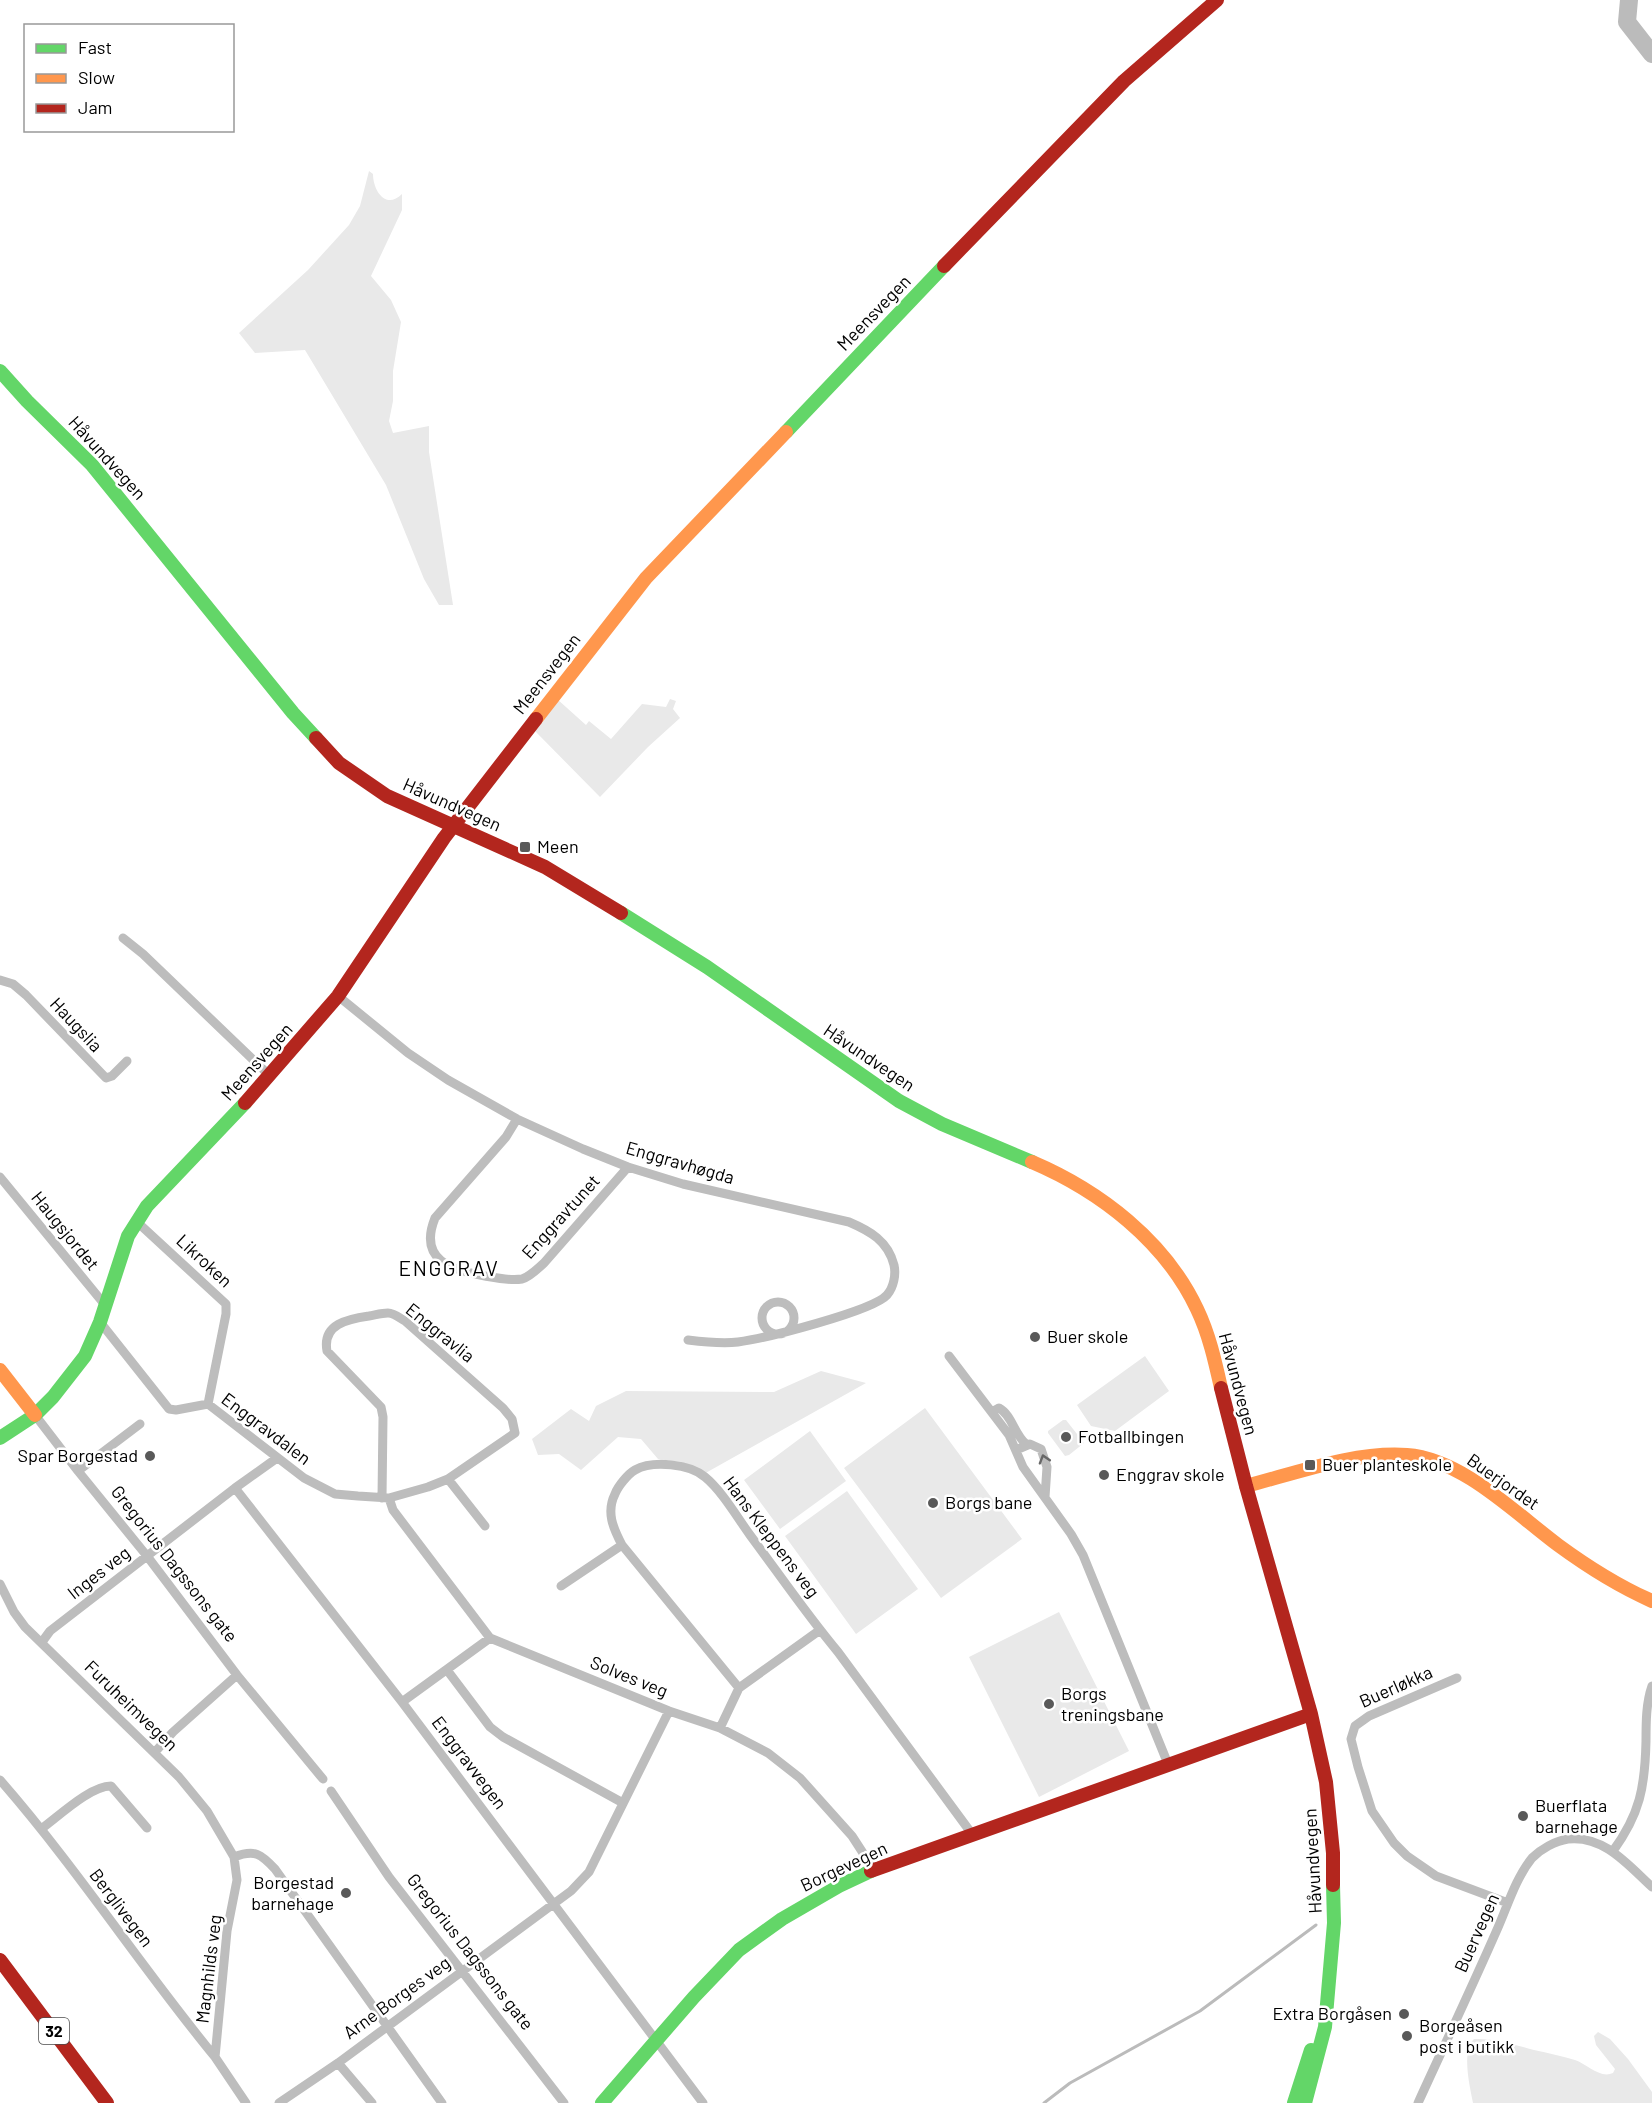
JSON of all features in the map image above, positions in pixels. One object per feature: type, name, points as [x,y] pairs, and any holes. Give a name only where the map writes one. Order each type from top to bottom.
[{"type":"main road","name":"Meensvegen","points":[[0,1438],[35,1415],[76,1371],[100,1322],[121,1253],[136,1221],[147,1206],[270,1076],[338,996],[454,825],[646,578],[1124,81],[1217,0]]},
{"type":"main road","name":"Håvundvegen","points":[[0,371],[92,465],[293,713],[327,751],[358,777],[381,792],[545,867],[648,928],[899,1101],[942,1124],[1066,1178],[1114,1208],[1166,1258],[1197,1309],[1217,1368],[1246,1486],[1311,1714],[1326,1782],[1334,1864],[1334,1923],[1324,2027],[1320,2051],[1305,2103]]},
{"type":"main road","name":"Gregorius Dagssons gate","points":[[0,1370],[35,1415]]},
{"type":"main road","name":"Buerjordet","points":[[1246,1486],[1361,1457],[1409,1455],[1438,1461],[1475,1481],[1598,1574],[1627,1590],[1652,1600]]},
{"type":"main road","name":"Borgevegen","points":[[602,2103],[694,1997],[739,1950],[762,1932],[813,1900],[873,1870],[1311,1714]]},
{"type":"main road","name":"32","points":[[0,1960],[107,2103]]},
{"type":"main road","name":"Håvundvegen","points":[[1294,2103],[1327,1996]]},
{"type":"street","points":[[123,938],[143,954],[270,1076]]},
{"type":"street","name":"Haugslia","points":[[0,980],[13,984],[26,995],[106,1078],[112,1076],[127,1061]]},
{"type":"street","name":"Enggravhøgda","points":[[338,996],[425,1065],[517,1119],[628,1167],[683,1184],[849,1222],[870,1231],[881,1241],[894,1268],[895,1276],[887,1294],[868,1306],[783,1333],[735,1343],[688,1340]]},
{"type":"street","name":"Enggravtunet","points":[[517,1119],[506,1137],[435,1218],[430,1233],[435,1254],[452,1269],[498,1278],[514,1279],[529,1276],[551,1256],[628,1167]]},
{"type":"street","name":"Haugsjordet","points":[[0,1177],[105,1305]]},
{"type":"street","name":"Likroken","points":[[136,1221],[226,1304],[208,1404]]},
{"type":"street","name":"Enggravlia","points":[[386,1498],[381,1407],[327,1351],[327,1335],[341,1323],[350,1319],[388,1313],[405,1321],[503,1408],[512,1419],[515,1433]]},
{"type":"street","name":"Enggravdalen","points":[[100,1322],[169,1409],[176,1410],[208,1404],[304,1478],[334,1494],[386,1498],[412,1493],[448,1479],[515,1433]]},
{"type":"street","points":[[949,1356],[1010,1435],[1023,1467],[1071,1534],[1091,1571],[1168,1764]]},
{"type":"street","points":[[992,1412],[999,1408],[1002,1409],[1018,1437],[1026,1444],[1037,1446],[1044,1454],[1047,1477],[1045,1497]]},
{"type":"street","name":"Gregorius Dagssons gate","points":[[35,1415],[147,1556],[237,1675],[323,1779]]},
{"type":"street","points":[[78,1471],[140,1424]]},
{"type":"street","points":[[1016,1450],[1026,1444]]},
{"type":"street","points":[[235,1488],[277,1458]]},
{"type":"street","name":"Hans Kleppens veg","points":[[739,1688],[622,1545],[612,1527],[610,1511],[612,1499],[618,1487],[635,1470],[658,1464],[694,1470],[706,1477],[972,1834]]},
{"type":"street","points":[[448,1479],[485,1526]]},
{"type":"street","name":"Inges veg","points":[[42,1642],[50,1631],[235,1488]]},
{"type":"street","name":"Enggravvegen","points":[[235,1488],[402,1702],[704,2103]]},
{"type":"street","points":[[386,1498],[490,1638],[402,1702]]},
{"type":"street","points":[[561,1586],[622,1545]]},
{"type":"street","name":"Furuheimvegen","points":[[0,1584],[14,1612],[25,1627],[179,1777],[207,1811],[234,1857]]},
{"type":"street","points":[[720,1728],[739,1688],[820,1630]]},
{"type":"street","name":"Solves veg","points":[[490,1638],[669,1711],[720,1728],[768,1753],[801,1778],[852,1836],[873,1870]]},
{"type":"street","points":[[447,1670],[490,1727],[503,1737],[623,1803]]},
{"type":"street","points":[[155,1752],[172,1732],[237,1675]]},
{"type":"street","name":"Buerløkka","points":[[1457,1678],[1369,1716],[1355,1726],[1351,1739],[1372,1811],[1394,1843],[1407,1856],[1436,1876],[1508,1904]]},
{"type":"street","points":[[1652,1686],[1646,1718],[1646,1760],[1640,1803],[1630,1827],[1613,1851],[1652,1887]]},
{"type":"street","name":"Arne Borges veg","points":[[279,2103],[338,2063],[571,1891],[589,1872],[669,1711]]},
{"type":"street","name":"Berglivegen","points":[[0,1780],[41,1829],[186,2022],[215,2057]]},
{"type":"street","points":[[41,1829],[103,1786],[111,1786],[147,1828]]},
{"type":"street","name":"Gregorius Dagssons gate","points":[[331,1791],[389,1877],[564,2103]]},
{"type":"street","name":"Buervegen","points":[[1418,2103],[1526,1867],[1534,1857],[1550,1845],[1567,1839],[1584,1840],[1613,1851]]},
{"type":"street","points":[[234,1857],[243,1854],[262,1855],[276,1869],[442,2103]]},
{"type":"street","name":"Magnhilds veg","points":[[215,2057],[227,1931],[237,1880],[234,1857]]},
{"type":"street","points":[[215,2057],[246,2103]]},
{"type":"street","points":[[338,2063],[372,2103]]},
{"type":"shaded area","points":[[369,171],[373,174],[378,192],[386,199],[391,200],[402,194],[402,210],[371,276],[391,300],[401,322],[393,371],[393,401],[389,421],[393,433],[429,426],[429,452],[453,605],[439,605],[424,579],[386,485],[305,350],[255,353],[239,333],[308,270],[349,225],[360,206]]},
{"type":"shaded area","points":[[557,699],[586,725],[589,721],[611,739],[642,704],[666,707],[670,699],[676,701],[673,709],[680,718],[648,747],[600,797],[533,729]]},
{"type":"shaded area","points":[[1145,1356],[1169,1391],[1115,1431],[1091,1426],[1077,1405]]},
{"type":"shaded area","points":[[821,1371],[866,1383],[702,1475],[682,1462],[658,1459],[641,1439],[618,1437],[581,1470],[559,1454],[538,1455],[532,1439],[571,1409],[589,1421],[596,1406],[626,1391],[774,1392]]},
{"type":"shaded area","name":"Borgs bane","points":[[925,1408],[1022,1539],[941,1598],[844,1468]]},
{"type":"shaded area","name":"Fotballbingen","points":[[1066,1420],[1084,1443],[1065,1456],[1048,1433]]},
{"type":"shaded area","points":[[810,1431],[846,1481],[780,1529],[744,1480]]},
{"type":"shaded area","points":[[847,1491],[918,1589],[856,1634],[785,1536]]},
{"type":"shaded area","name":"Borgs treningsbane","points":[[1059,1612],[1129,1751],[1039,1797],[969,1657]]},
{"type":"shaded area","points":[[1598,2032],[1610,2039],[1628,2059],[1652,2092],[1652,2103],[1473,2103],[1467,2060],[1470,2045],[1474,2039],[1512,2044],[1575,2060],[1603,2074],[1613,2073],[1615,2069],[1596,2045],[1594,2036]]},
{"type":"waterway","points":[[1629,0],[1627,22],[1652,54]]},
{"type":"waterway","points":[[1044,2103],[1070,2083],[1200,2011],[1316,1925]]},
{"type":"traffic: fast","points":[[786,432],[944,266]]},
{"type":"traffic: fast","points":[[0,371],[92,465],[293,713],[316,738]]},
{"type":"traffic: fast","points":[[621,913],[707,967],[899,1101],[942,1124],[1032,1162]]},
{"type":"traffic: fast","points":[[0,1438],[35,1415],[53,1397],[85,1356],[100,1322],[128,1236],[147,1206],[245,1103]]},
{"type":"traffic: fast","points":[[602,2103],[694,1997],[739,1950],[782,1919],[839,1886],[871,1871]]},
{"type":"traffic: fast","points":[[1305,2103],[1325,2027],[1334,1923],[1333,1885]]},
{"type":"traffic: fast","points":[[1294,2103],[1311,2050]]},
{"type":"traffic: slow","points":[[536,719],[646,578],[786,432]]},
{"type":"traffic: slow","points":[[1032,1162],[1106,1203],[1149,1240],[1167,1261],[1184,1284],[1201,1318],[1221,1388]]},
{"type":"traffic: slow","points":[[0,1370],[35,1415]]},
{"type":"traffic: slow","points":[[1246,1486],[1326,1464],[1367,1456],[1407,1455],[1428,1459],[1448,1466],[1468,1477],[1581,1561],[1652,1601]]},
{"type":"traffic: jam","points":[[944,266],[1124,81],[1217,0]]},
{"type":"traffic: jam","points":[[245,1103],[338,996],[444,838],[536,719]]},
{"type":"traffic: jam","points":[[316,738],[339,763],[387,796],[545,867],[621,913]]},
{"type":"traffic: jam","points":[[1221,1388],[1246,1486],[1311,1714],[1326,1782],[1333,1853],[1333,1885]]},
{"type":"traffic: jam","points":[[871,1871],[1311,1714]]},
{"type":"traffic: jam","points":[[0,1960],[107,2103]]},
{"type":"place","name":"Meen","points":[[525,847]]},
{"type":"place","name":"Buer skole","points":[[1035,1337]]},
{"type":"place","name":"Fotballbingen","points":[[1066,1437]]},
{"type":"place","name":"Spar Borgestad","points":[[150,1456]]},
{"type":"place","name":"Buer planteskole","points":[[1310,1465]]},
{"type":"place","name":"Enggrav skole","points":[[1104,1475]]},
{"type":"place","name":"Borgs bane","points":[[933,1503]]},
{"type":"place","name":"Borgs treningsbane","points":[[1049,1704]]},
{"type":"place","name":"Buerflata barnehage","points":[[1523,1816]]},
{"type":"place","name":"Borgestad barnehage","points":[[346,1893]]},
{"type":"place","name":"Extra Borgåsen","points":[[1404,2014]]},
{"type":"place","name":"Borgeåsen post i butikk","points":[[1407,2036]]},
{"type":"district","name":"ENGGRAV","points":[[449,1269]]}]
